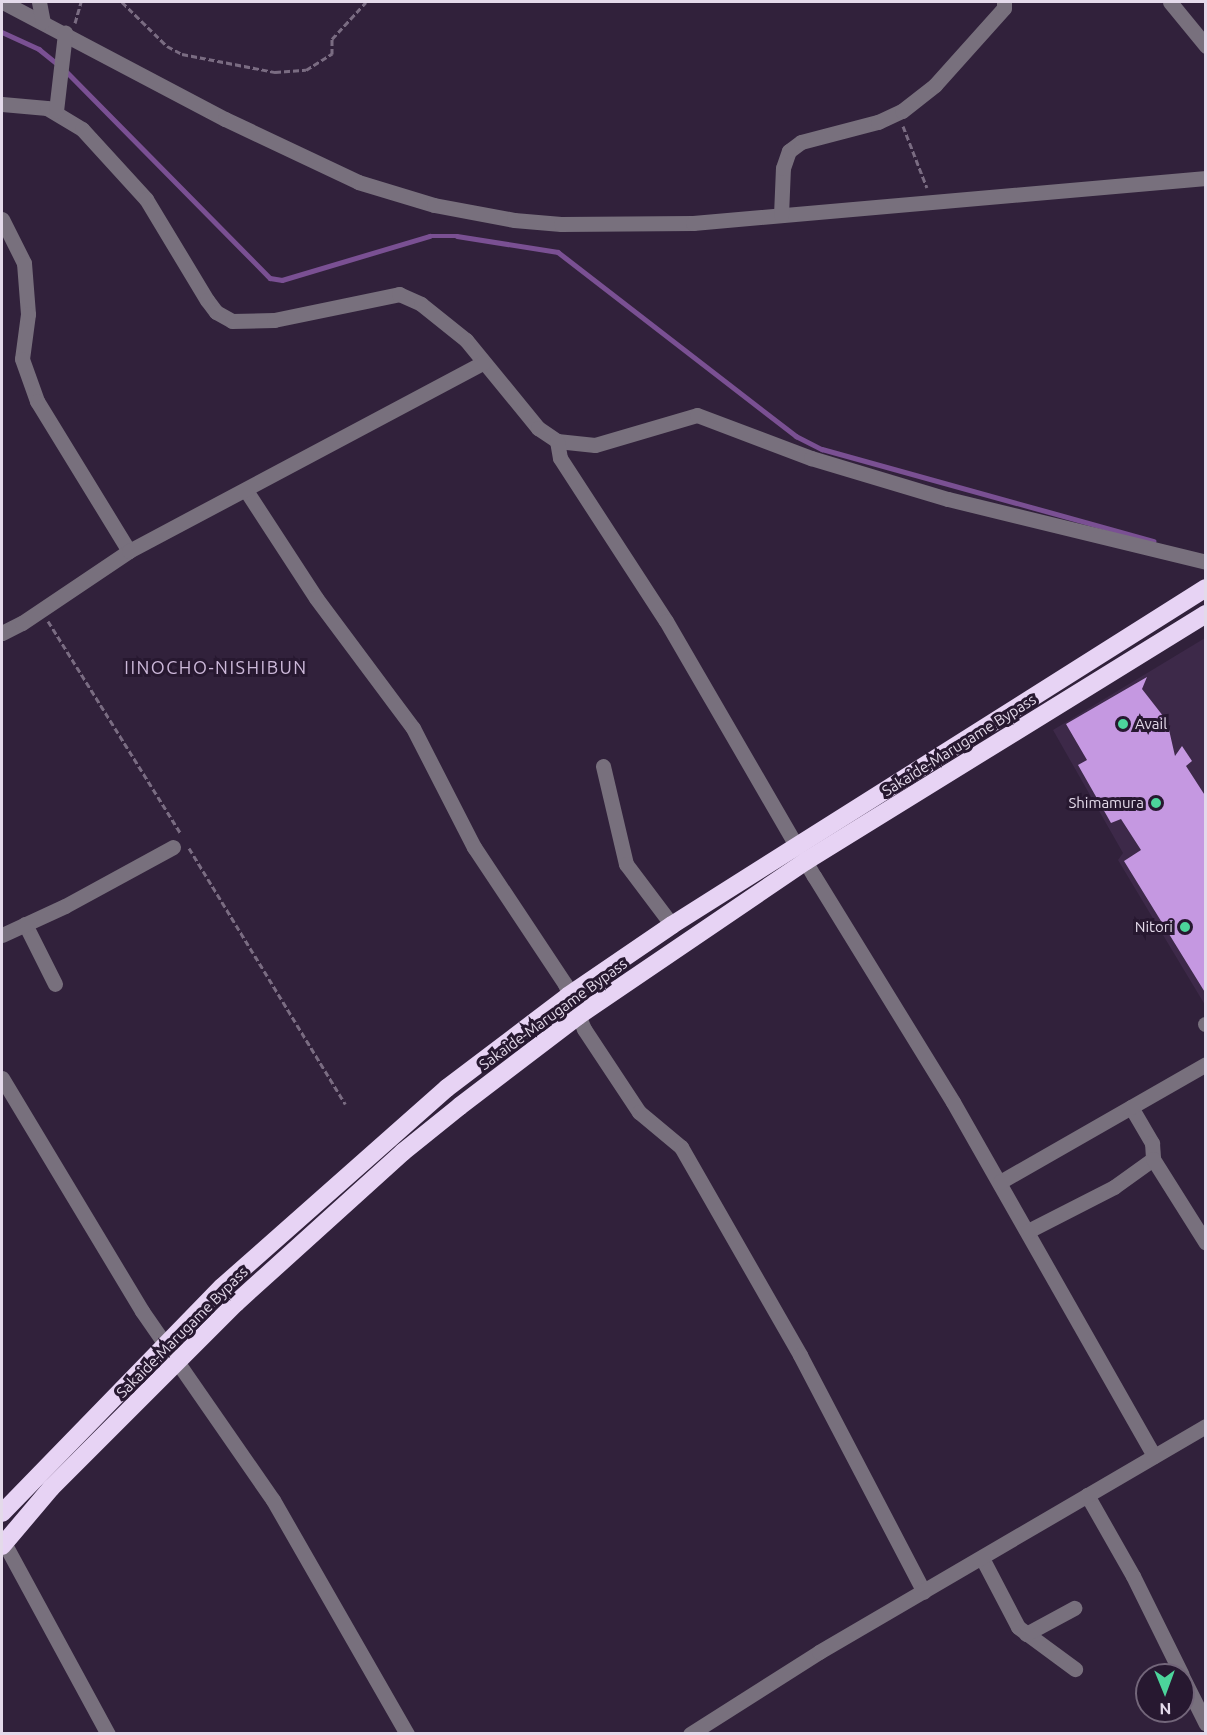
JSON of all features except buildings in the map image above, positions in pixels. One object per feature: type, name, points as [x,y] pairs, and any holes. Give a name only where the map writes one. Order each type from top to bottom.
[{"type":"highway","name":"Sakaide-Marugame Bypass","points":[[2,1512],[164,1343],[387,1138],[567,996],[796,843],[1206,588]]},
{"type":"highway","name":"Sakaide-Marugame Bypass","points":[[2,1543],[51,1488],[177,1361],[291,1250],[403,1152],[806,861],[1206,614]]},
{"type":"street","points":[[3,2],[308,160],[358,182],[434,205],[561,224],[673,224],[1206,178]]},
{"type":"street","points":[[39,2],[43,22]]},
{"type":"street","points":[[781,215],[783,168],[789,151],[801,142],[878,122],[898,113],[934,85],[1004,8],[1004,2]]},
{"type":"street","points":[[1170,2],[1206,46]]},
{"type":"street","points":[[56,111],[59,72],[68,35]]},
{"type":"street","points":[[2,104],[56,111],[82,129],[146,199],[207,300],[224,318],[240,323],[274,320],[399,294],[421,304],[450,326],[538,428],[557,441],[595,445],[697,415],[811,458],[948,499],[1206,562]]},
{"type":"street","points":[[2,219],[24,263],[28,314],[21,359],[37,401],[129,551]]},
{"type":"street","points":[[2,633],[129,551],[247,492],[483,363]]},
{"type":"street","points":[[557,441],[560,458],[666,621],[806,861],[1000,1182],[1154,1456]]},
{"type":"street","points":[[247,492],[316,598],[413,728],[474,848],[565,984],[567,996],[581,1022],[639,1112],[681,1147],[800,1355],[924,1592]]},
{"type":"street","points":[[603,766],[626,864],[660,913],[672,925]]},
{"type":"street","points":[[2,935],[173,847]]},
{"type":"street","points":[[25,924],[54,984]]},
{"type":"street","points":[[1000,1182],[1206,1064]]},
{"type":"street","points":[[2,1078],[164,1343],[273,1500],[407,1734]]},
{"type":"street","points":[[1131,1107],[1152,1143],[1153,1159],[1206,1244]]},
{"type":"street","points":[[1028,1231],[1114,1187],[1153,1159]]},
{"type":"street","points":[[694,1733],[924,1592],[1206,1426]]},
{"type":"street","points":[[1087,1495],[1133,1576],[1176,1663]]},
{"type":"street","points":[[2,1543],[108,1734]]},
{"type":"street","points":[[982,1558],[998,1595],[1026,1634],[1075,1669]]},
{"type":"street","points":[[1026,1634],[1074,1608]]},
{"type":"street","points":[[1195,1702],[1206,1724]]},
{"type":"path","points":[[68,35],[81,2]]},
{"type":"path","points":[[122,2],[167,46],[182,54],[275,72],[306,70],[332,54],[332,39],[366,2]]},
{"type":"path","points":[[898,113],[932,200]]},
{"type":"path","points":[[39,611],[56,630],[345,1104]]},
{"type":"shaded area","points":[[1205,638],[1205,1005],[1118,860],[1123,853],[1053,730]]},
{"type":"waterway","points":[[2,32],[39,49],[59,65]]},
{"type":"waterway","points":[[65,70],[270,278],[282,280],[430,236],[457,236],[558,252],[796,436],[822,449],[1153,541]]},
{"type":"place","name":"Avail","points":[[1123,724]]},
{"type":"place","name":"Shimamura","points":[[1156,803]]},
{"type":"place","name":"Nitori","points":[[1185,927]]},
{"type":"district","name":"IINOCHO-NISHIBUN","points":[[216,667]]}]
